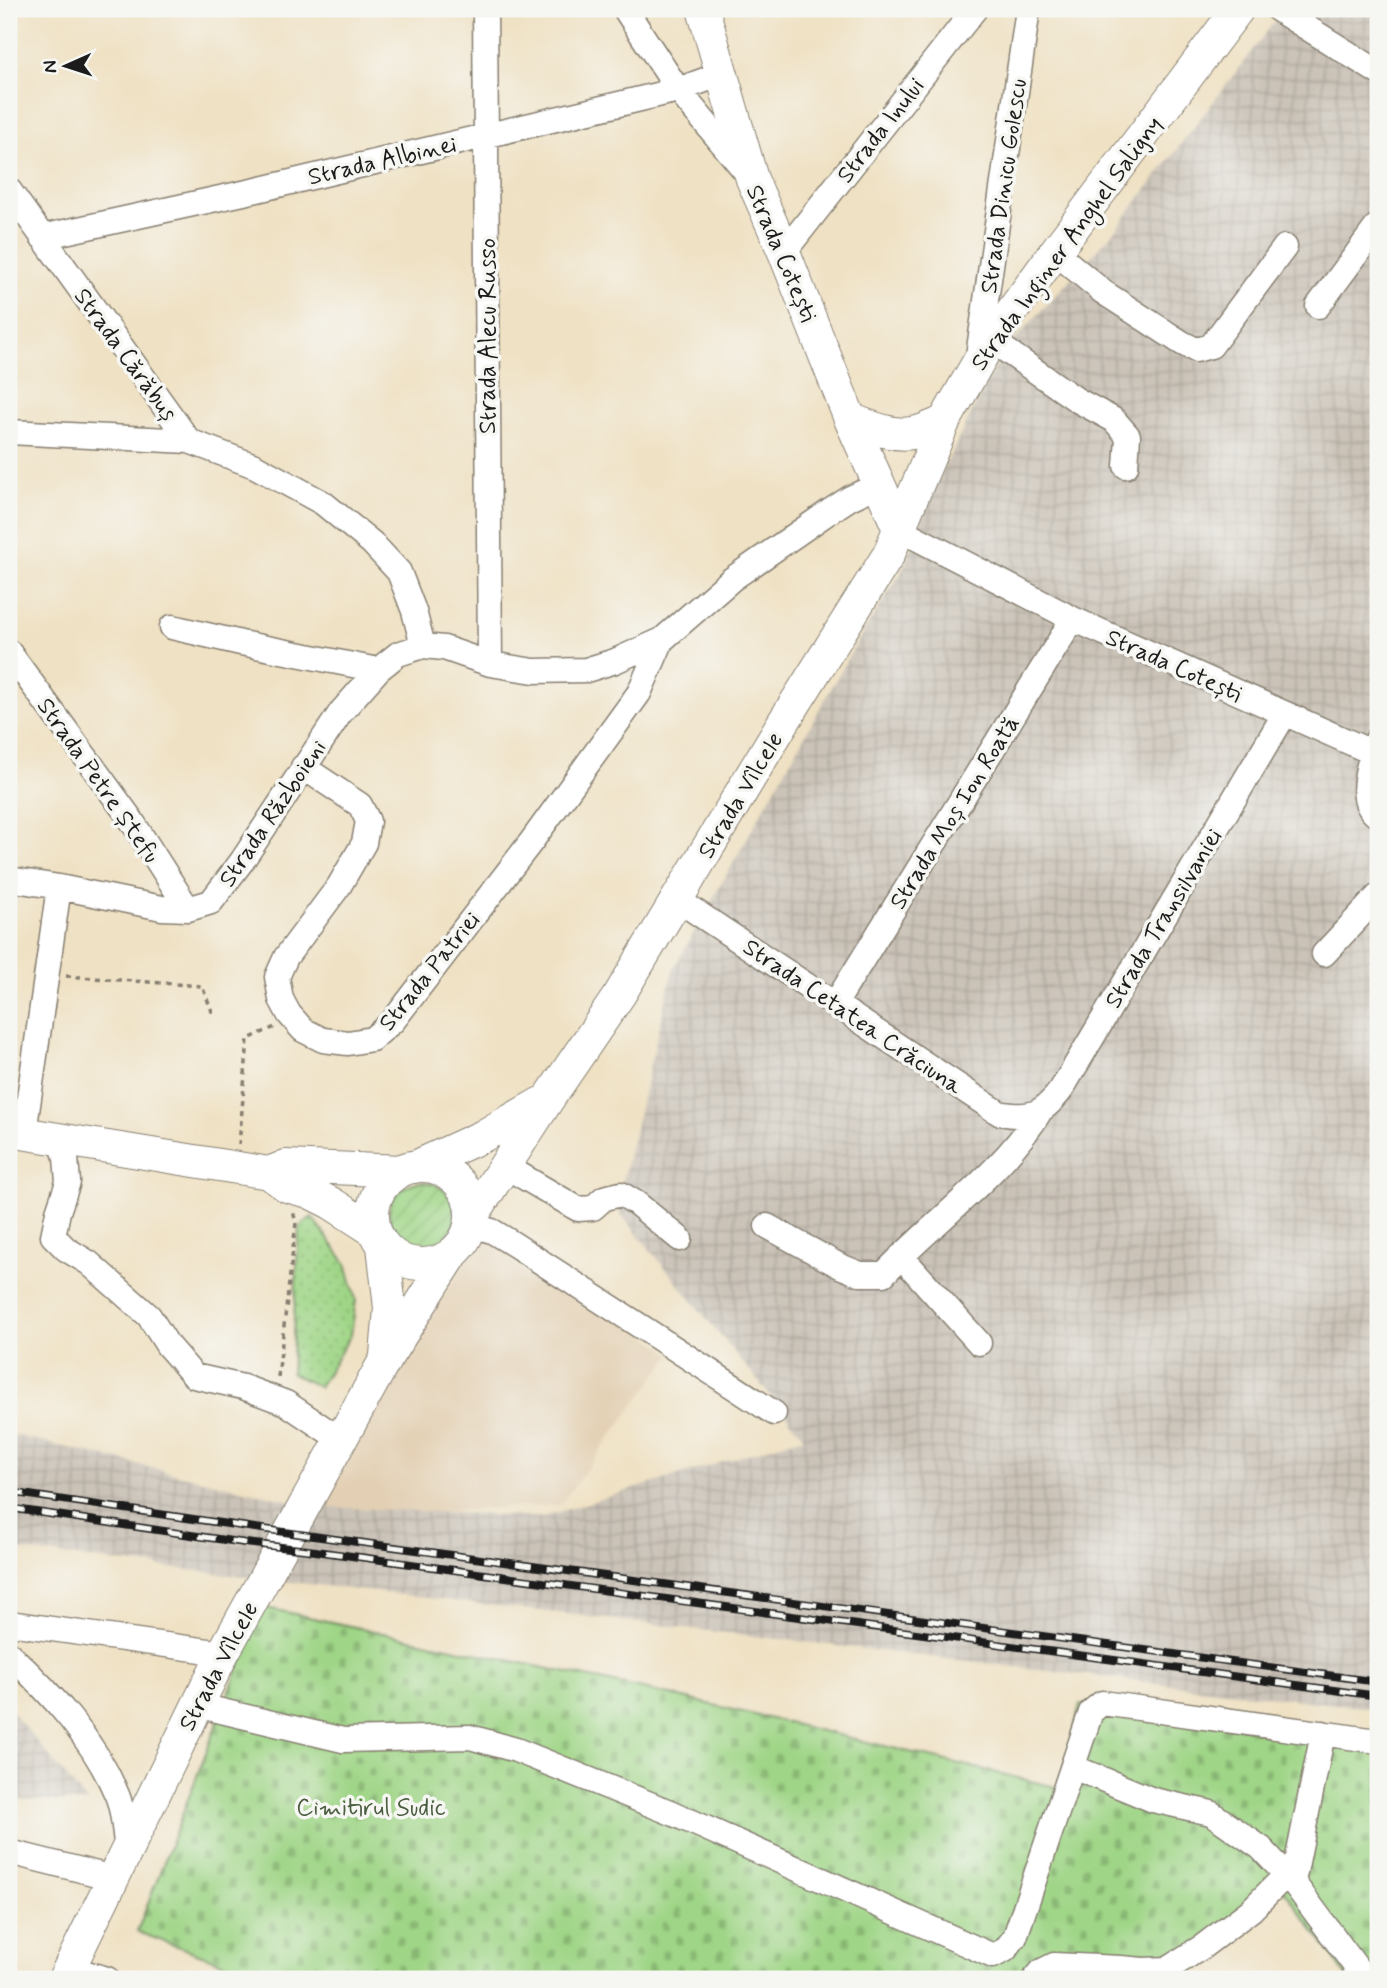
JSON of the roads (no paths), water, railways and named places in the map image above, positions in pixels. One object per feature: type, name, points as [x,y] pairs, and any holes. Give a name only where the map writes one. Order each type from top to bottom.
[{"type":"main road","points":[[703,9],[752,179]]},
{"type":"main road","name":"Strada Inginer Anghel Saligny","points":[[899,529],[944,422],[984,352],[1055,252],[1238,9]]},
{"type":"main road","name":"Strada Cotești","points":[[752,179],[850,419],[880,484]]},
{"type":"main road","points":[[850,419],[899,434],[916,433],[944,422]]},
{"type":"main road","points":[[880,484],[899,529]]},
{"type":"main road","name":"Strada Vîlcele","points":[[471,1222],[549,1098],[620,994],[888,554],[899,529]]},
{"type":"main road","name":"Strada Vîlcele","points":[[408,1169],[495,1130],[549,1098]]},
{"type":"main road","points":[[16,1132],[237,1168],[278,1179],[331,1203],[380,1239],[394,1256],[408,1263],[424,1265],[439,1262],[452,1255],[467,1236],[471,1222],[470,1203],[464,1190],[455,1179],[443,1171],[429,1167],[286,1167],[278,1179]]},
{"type":"main road","points":[[380,1239],[374,1211],[380,1190],[389,1179],[408,1169]]},
{"type":"main road","name":"Strada Vîlcele","points":[[380,1239],[390,1308],[385,1360]]},
{"type":"main road","name":"Strada Vîlcele","points":[[66,1974],[223,1653],[385,1360],[452,1255]]},
{"type":"street","name":"Strada Alecu Russo","points":[[485,9],[489,664]]},
{"type":"street","name":"Strada Cotești","points":[[625,9],[678,90],[752,179]]},
{"type":"street","name":"Strada Inului","points":[[784,252],[975,9]]},
{"type":"street","name":"Strada Dinicu Golescu","points":[[984,352],[1028,9]]},
{"type":"street","points":[[1277,9],[1378,72]]},
{"type":"street","name":"Strada Albinei","points":[[42,237],[257,190],[678,90],[721,74]]},
{"type":"street","name":"Strada Cărăbuș","points":[[9,190],[188,441]]},
{"type":"street","points":[[1318,306],[1378,225]]},
{"type":"street","points":[[1055,252],[1103,292],[1196,350],[1210,346],[1285,247]]},
{"type":"street","points":[[984,352],[1114,420],[1128,436],[1126,466]]},
{"type":"street","name":"Strada Cărăbuș","points":[[9,432],[188,441]]},
{"type":"street","points":[[188,441],[255,466],[323,503],[372,543],[399,572],[414,611],[423,646],[444,648],[489,664],[534,670],[586,670],[615,661],[662,640],[732,579],[830,510],[880,484]]},
{"type":"street","name":"Strada Cotești","points":[[899,529],[1073,619],[1284,715],[1376,748]]},
{"type":"street","name":"Strada Moș Ion Roată","points":[[835,1004],[1073,619]]},
{"type":"street","points":[[172,627],[378,670]]},
{"type":"street","name":"Strada Patriei","points":[[303,767],[360,805],[368,821],[364,843],[339,887],[286,957],[276,977],[281,999],[289,1014],[303,1030],[323,1041],[348,1043],[372,1038],[393,1021],[531,842],[639,692],[662,640]]},
{"type":"street","name":"Strada Războieni","points":[[188,909],[211,902],[242,861],[341,712],[378,670],[398,654],[423,646]]},
{"type":"street","name":"Strada Petre Ștefu","points":[[9,652],[130,818],[188,909]]},
{"type":"street","name":"Strada Transilvaniei","points":[[767,1226],[839,1266],[860,1274],[884,1274],[996,1167],[1035,1120],[1037,1112],[1048,1106],[1061,1090],[1284,715]]},
{"type":"street","points":[[1376,748],[1365,788],[1368,805],[1374,815],[1378,816]]},
{"type":"street","points":[[9,879],[162,908],[188,909]]},
{"type":"street","points":[[16,1132],[46,974],[59,887]]},
{"type":"street","points":[[1324,954],[1378,896]]},
{"type":"street","name":"Strada Cetatea Crăciuna","points":[[677,900],[999,1113],[1019,1117],[1037,1112]]},
{"type":"street","points":[[61,1139],[68,1181],[53,1236],[66,1249],[89,1263],[149,1316],[168,1346],[194,1376],[243,1387],[286,1403],[341,1440]]},
{"type":"street","points":[[505,1166],[578,1209],[593,1208],[604,1198],[621,1194],[680,1239]]},
{"type":"street","points":[[471,1222],[515,1245],[774,1413]]},
{"type":"street","points":[[901,1256],[979,1343]]},
{"type":"street","points":[[9,1623],[223,1653]]},
{"type":"street","points":[[9,1654],[65,1713],[95,1751],[119,1798],[127,1849]]},
{"type":"street","points":[[196,1705],[344,1740],[470,1737],[516,1750],[672,1813],[993,1956],[1005,1950],[1015,1937],[1091,1712],[1102,1703],[1378,1741]]},
{"type":"street","points":[[1035,1979],[1042,1971],[1054,1965],[1167,1969],[1202,1947],[1289,1879],[1323,1733]]},
{"type":"street","points":[[1073,1767],[1153,1800],[1211,1813],[1261,1849],[1289,1879],[1366,1979]]},
{"type":"street","points":[[9,1852],[113,1878]]},
{"type":"street","points":[[66,1974],[107,1979]]},
{"type":"railway","points":[[9,1492],[1378,1682]]},
{"type":"railway","points":[[9,1508],[245,1543],[1378,1696]]},
{"type":"park label","name":"Cimitirul Sudic","points":[[371,1807]]}]
